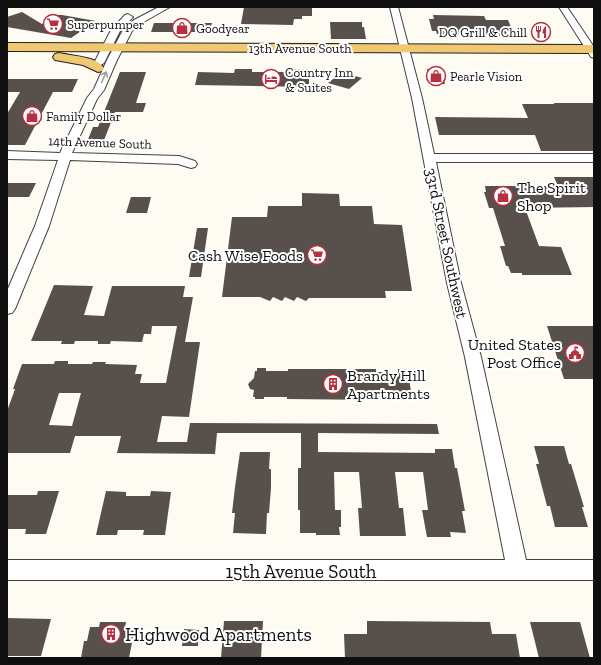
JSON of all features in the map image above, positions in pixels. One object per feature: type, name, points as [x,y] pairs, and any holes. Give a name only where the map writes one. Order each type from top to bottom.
[{"type":"main road","name":"13th Avenue South","points":[[7,47],[236,56],[593,52]]},
{"type":"main road","name":"13th Avenue South","points":[[7,55],[51,56],[111,52],[304,49],[406,53]]},
{"type":"main road","points":[[236,56],[294,54],[303,52],[304,49]]},
{"type":"main road","points":[[51,56],[78,60],[98,68]]},
{"type":"street","points":[[7,309],[42,226],[65,156],[92,98],[99,90],[122,22],[137,12],[152,7]]},
{"type":"street","points":[[92,98],[88,90],[98,68],[127,32],[132,26],[146,16],[166,7]]},
{"type":"street","name":"33rd Street Southwest","points":[[394,7],[418,104],[454,283],[473,357],[518,570]]},
{"type":"street","points":[[563,7],[593,52]]},
{"type":"street","name":"14th Avenue South","points":[[7,155],[179,160],[191,164]]},
{"type":"street","points":[[429,158],[594,158]]},
{"type":"street","name":"15th Avenue South","points":[[7,570],[594,570]]},
{"type":"building","points":[[244,7],[312,7],[312,16],[302,16],[302,19],[294,19],[293,25],[241,24]]},
{"type":"building","points":[[22,12],[42,24],[56,15],[96,21],[71,38],[7,27],[7,17]]},
{"type":"building","points":[[433,15],[484,16],[486,20],[508,20],[515,36],[496,36],[494,31],[482,36],[477,34],[466,36],[456,34],[450,37],[437,34],[436,31],[432,31],[429,19],[434,19]]},
{"type":"building","points":[[330,22],[362,22],[366,39],[331,39]]},
{"type":"building","name":"Goodyear","points":[[154,23],[212,23],[209,32],[151,32]]},
{"type":"building","name":"Country Inn & Suites","points":[[235,69],[252,69],[252,72],[291,72],[291,69],[309,69],[309,87],[195,85],[198,72],[234,73]]},
{"type":"building","name":"Pearle Vision","points":[[427,69],[441,69],[445,84],[430,84]]},
{"type":"building","points":[[120,72],[146,72],[136,103],[146,103],[143,112],[115,112],[101,148],[85,147],[93,127],[98,127]]},
{"type":"building","points":[[342,72],[362,78],[349,89],[328,83]]},
{"type":"building","points":[[7,79],[78,79],[72,92],[53,92],[25,145],[7,145],[7,114],[20,92],[7,92]]},
{"type":"building","points":[[594,103],[594,151],[541,151],[535,135],[439,135],[435,117],[528,118],[522,104]]},
{"type":"building","points":[[554,177],[594,177],[594,207],[525,208],[539,246],[561,247],[572,275],[522,275],[522,273],[511,273],[508,266],[506,266],[500,246],[505,246],[493,208],[489,208],[484,192],[486,192],[485,186],[558,186]]},
{"type":"building","points":[[7,183],[36,183],[29,197],[7,197]]},
{"type":"building","name":"Cash Wise Foods","points":[[302,193],[339,194],[340,206],[372,206],[374,224],[402,225],[412,291],[385,291],[386,298],[309,298],[306,301],[297,297],[294,301],[285,297],[282,301],[273,297],[270,301],[260,297],[222,297],[232,217],[267,217],[268,206],[302,206]]},
{"type":"building","points":[[131,197],[151,197],[147,213],[126,213]]},
{"type":"building","points":[[197,228],[208,228],[201,277],[189,277]]},
{"type":"building","points":[[54,285],[93,286],[84,315],[104,316],[112,286],[185,286],[183,297],[193,297],[185,342],[200,342],[189,417],[162,416],[157,442],[187,442],[190,423],[437,424],[439,434],[318,433],[318,452],[435,453],[435,449],[452,449],[465,511],[462,511],[466,533],[450,532],[451,537],[427,537],[422,510],[428,510],[423,472],[395,472],[399,508],[403,508],[406,536],[360,536],[358,508],[362,508],[359,472],[334,472],[335,510],[341,510],[341,527],[339,527],[340,535],[300,533],[300,510],[298,510],[298,468],[301,468],[301,433],[217,433],[215,454],[117,453],[121,436],[75,436],[70,453],[7,453],[7,411],[22,364],[54,364],[55,361],[68,361],[68,364],[92,364],[93,362],[106,362],[105,364],[137,365],[135,374],[142,374],[140,383],[166,383],[177,326],[152,326],[151,334],[144,334],[142,342],[111,341],[110,344],[98,344],[98,341],[75,341],[74,344],[61,344],[62,341],[31,341]],"holes":[[[59,393],[81,393],[72,426],[49,425]]]},
{"type":"building","name":"United States Post Office","points":[[547,326],[594,326],[594,379],[564,379]]},
{"type":"building","name":"Brandy Hill Apartments","points":[[257,368],[266,368],[266,371],[288,371],[288,369],[376,369],[376,372],[398,372],[398,369],[406,369],[408,372],[412,398],[410,398],[410,400],[401,400],[401,398],[378,398],[378,400],[287,399],[287,397],[264,397],[264,399],[255,399],[255,397],[253,397],[254,390],[250,389],[248,384],[254,378]]},
{"type":"building","points":[[534,446],[564,446],[584,507],[582,507],[588,527],[555,527],[550,506],[547,506],[536,464],[539,464]]},
{"type":"building","points":[[240,452],[270,452],[269,469],[271,469],[271,488],[269,513],[267,513],[266,534],[233,533],[235,513],[232,513]]},
{"type":"building","points":[[38,491],[59,491],[46,534],[25,534],[26,529],[7,529],[7,495],[37,495]]},
{"type":"building","points":[[106,491],[126,492],[126,496],[150,496],[151,491],[171,492],[165,535],[143,535],[144,530],[118,530],[117,535],[96,535]]},
{"type":"building","points":[[7,618],[51,619],[41,656],[7,656]]},
{"type":"building","points":[[224,621],[263,621],[261,658],[221,658]]},
{"type":"building","points":[[367,621],[490,622],[492,634],[516,634],[520,658],[345,658],[344,634],[367,634]]},
{"type":"building","name":"Highwood Apartments","points":[[100,622],[126,622],[125,627],[135,627],[129,658],[81,658],[84,641],[87,641],[90,627],[99,627]]},
{"type":"building","points":[[530,622],[580,622],[590,658],[539,658]]},
{"type":"building","points":[[184,629],[199,630],[198,646],[182,646]]},
{"type":"place","name":"Superpumper","points":[[53,24]]},
{"type":"place","name":"Goodyear","points":[[182,28]]},
{"type":"place","name":"DQ Grill & Chill","points":[[541,32]]},
{"type":"place","name":"Pearle Vision","points":[[436,76]]},
{"type":"place","name":"Country Inn & Suites","points":[[271,79]]},
{"type":"place","name":"Family Dollar","points":[[32,116]]},
{"type":"place","name":"The Spirit Shop","points":[[503,196]]},
{"type":"place","name":"Cash Wise Foods","points":[[317,255]]},
{"type":"place","name":"United States Post Office","points":[[575,353]]},
{"type":"place","name":"Brandy Hill Apartments","points":[[333,384]]},
{"type":"place","name":"Highwood Apartments","points":[[111,634]]}]
